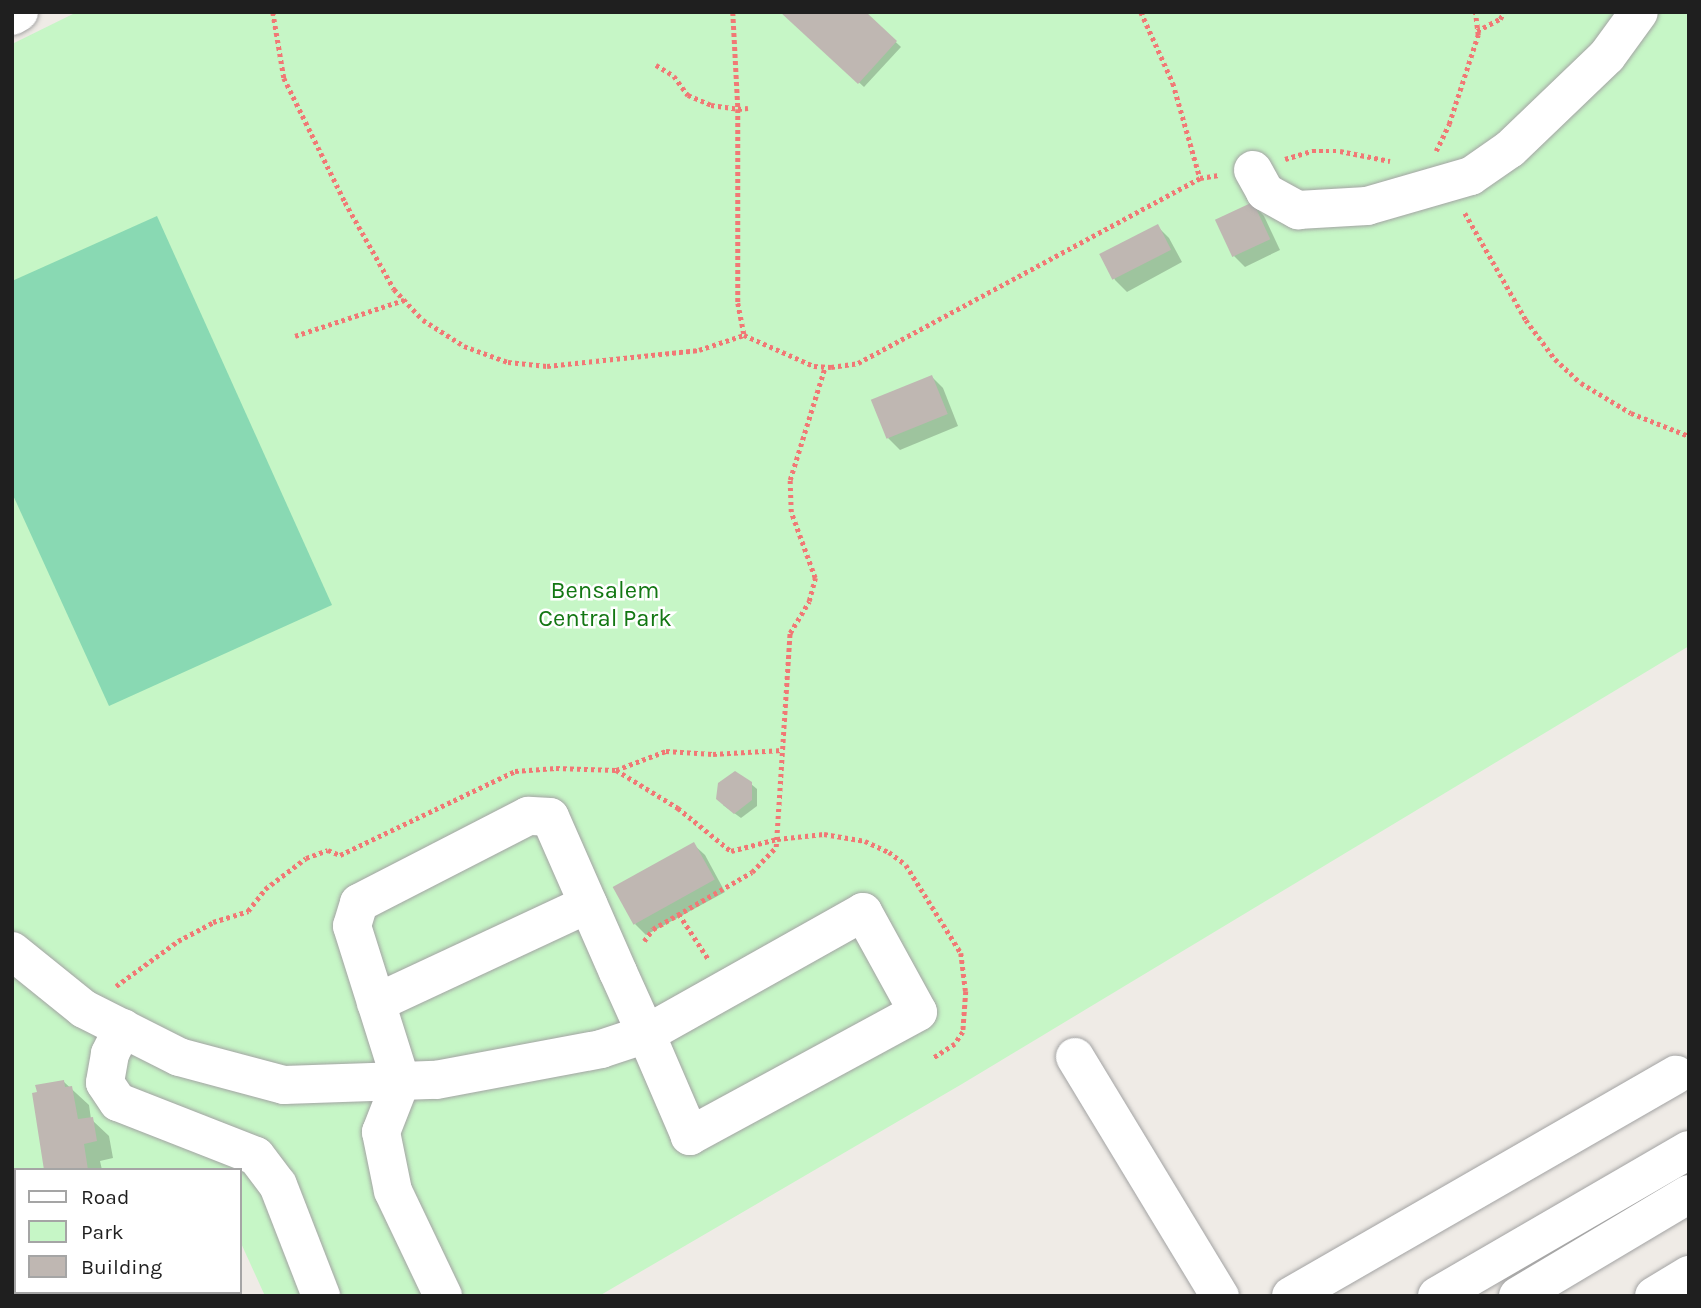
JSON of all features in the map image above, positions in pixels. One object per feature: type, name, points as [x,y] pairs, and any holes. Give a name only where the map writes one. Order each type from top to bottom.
[{"type":"street","points":[[12,16],[19,12]]},
{"type":"street","points":[[1253,170],[1265,192],[1298,209],[1367,206],[1437,178],[1471,176],[1510,149],[1607,56],[1639,12]]},
{"type":"street","points":[[12,951],[84,1009],[179,1057],[284,1085],[401,1081],[436,1080],[601,1049],[646,1034],[863,912],[918,1012],[690,1136],[646,1034],[550,817],[528,816],[359,903],[352,926],[401,1081],[381,1132],[393,1191],[443,1296]]},
{"type":"street","points":[[376,1003],[588,904]]},
{"type":"street","points":[[123,1028],[110,1054],[105,1083],[118,1102],[256,1156],[278,1185],[321,1296]]},
{"type":"street","points":[[1075,1057],[1220,1296]]},
{"type":"street","points":[[1291,1296],[1675,1075]]},
{"type":"street","points":[[1437,1296],[1689,1150]]},
{"type":"street","points":[[1518,1296],[1689,1194]]},
{"type":"street","points":[[1654,1296],[1689,1275]]},
{"type":"path","points":[[273,12],[284,78],[345,202],[404,300],[423,320],[464,346],[508,362],[547,366],[699,350],[726,344],[744,335]]},
{"type":"path","points":[[733,12],[738,109],[738,303],[744,335]]},
{"type":"path","points":[[1141,12],[1172,83],[1200,178]]},
{"type":"path","points":[[1437,178],[1449,124],[1478,31],[1475,12]]},
{"type":"path","points":[[1478,31],[1500,19],[1504,12]]},
{"type":"path","points":[[656,65],[674,76],[688,95],[710,105],[748,108]]},
{"type":"path","points":[[744,335],[814,366],[858,363],[911,337],[1200,178],[1253,170],[1312,151],[1340,151],[1437,178],[1457,199],[1526,320],[1555,359],[1581,383],[1631,413],[1689,436]]},
{"type":"path","points":[[295,336],[404,300]]},
{"type":"path","points":[[618,972],[653,929],[752,872],[776,846],[790,634],[809,601],[815,578],[791,512],[790,480],[825,367]]},
{"type":"path","points":[[679,914],[727,988]]},
{"type":"green space","name":"Bensalem Central Park","points":[[77,12],[1689,12],[1689,646],[962,1084],[599,1296],[265,1296],[242,1245],[242,1168],[14,1168],[12,1238],[12,44]]},
{"type":"green space","points":[[157,216],[332,605],[109,706],[12,493],[12,281]]},
{"type":"building","points":[[780,12],[866,12],[897,41],[858,84]]},
{"type":"building","points":[[1253,202],[1270,239],[1232,257],[1215,220]]},
{"type":"building","points":[[1158,224],[1171,250],[1112,280],[1099,254]]},
{"type":"building","points":[[932,375],[948,414],[887,439],[871,400]]},
{"type":"building","points":[[735,771],[752,782],[752,800],[734,814],[716,799],[718,783]]},
{"type":"building","points":[[694,842],[715,880],[634,925],[613,887]]},
{"type":"building","points":[[64,1080],[65,1087],[72,1086],[78,1119],[93,1117],[97,1141],[84,1144],[88,1168],[44,1168],[32,1093],[37,1092],[35,1085]]}]
